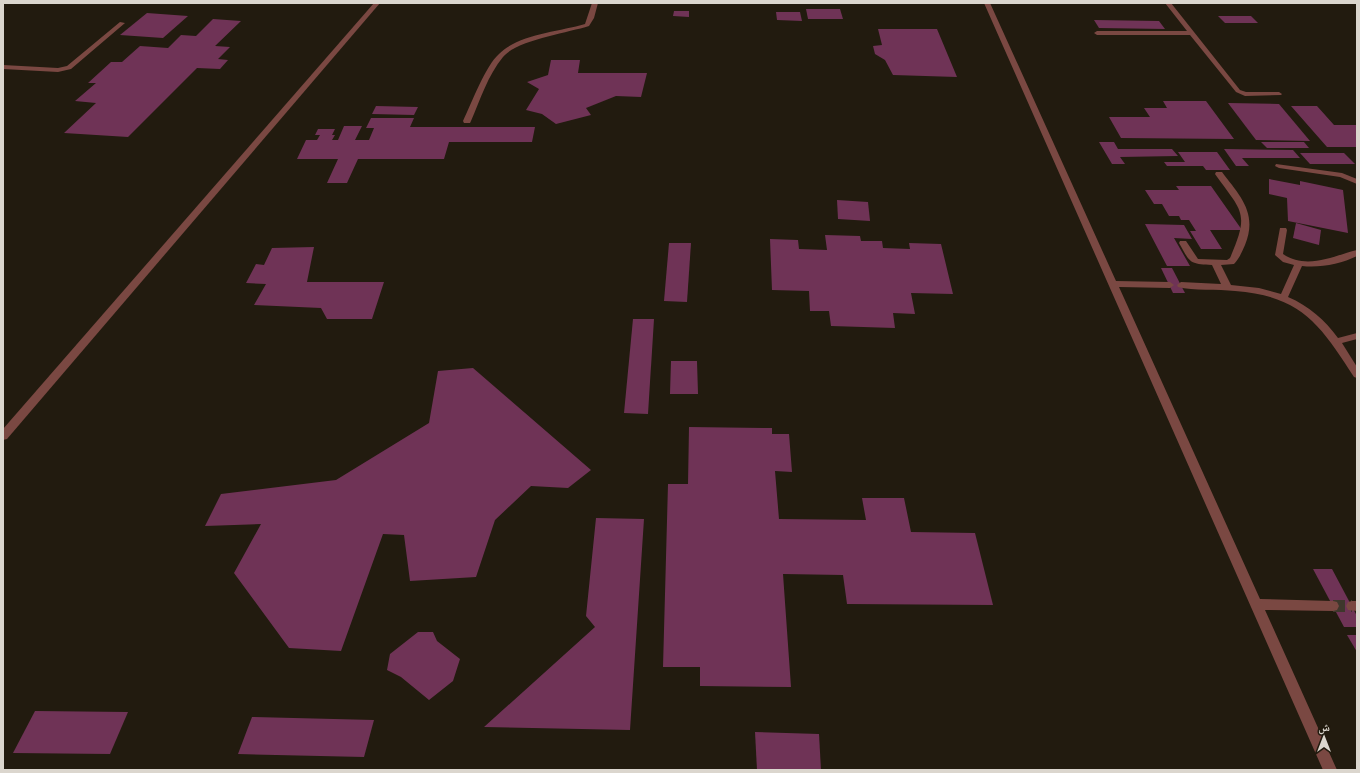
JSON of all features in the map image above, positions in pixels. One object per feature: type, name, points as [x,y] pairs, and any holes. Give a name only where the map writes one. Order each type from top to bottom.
[{"type":"street","points":[[3,436],[222,181],[378,3]]},
{"type":"street","points":[[467,121],[490,72],[501,55],[524,41],[571,30],[587,24],[591,18],[595,3]]},
{"type":"street","points":[[987,3],[1330,770]]},
{"type":"street","points":[[1168,3],[1238,91],[1245,94],[1279,94]]},
{"type":"street","points":[[3,67],[58,70],[69,68],[122,23]]},
{"type":"street","points":[[1097,33],[1191,33]]},
{"type":"street","points":[[1279,166],[1342,175],[1357,182]]},
{"type":"street","points":[[1183,243],[1193,260],[1215,263],[1233,261],[1246,226],[1246,220],[1242,207],[1219,174]]},
{"type":"street","points":[[1283,230],[1279,255],[1287,261],[1299,264],[1322,262],[1345,258],[1357,254]]},
{"type":"street","points":[[1215,263],[1228,286]]},
{"type":"street","points":[[1283,299],[1299,264]]},
{"type":"street","points":[[1112,284],[1170,285]]},
{"type":"street","points":[[1181,285],[1246,288],[1265,292],[1283,299],[1316,318],[1327,330],[1357,375]]},
{"type":"street","points":[[1335,342],[1357,336]]},
{"type":"street","points":[[1257,604],[1333,606]]},
{"type":"building","points":[[806,9],[840,9],[843,19],[808,19]]},
{"type":"building","points":[[674,11],[689,11],[689,17],[673,16]]},
{"type":"building","points":[[776,12],[800,12],[802,21],[777,20]]},
{"type":"building","points":[[147,13],[188,16],[163,38],[120,35]]},
{"type":"building","points":[[1218,16],[1251,16],[1258,23],[1225,23]]},
{"type":"building","points":[[213,19],[241,21],[215,46],[230,47],[218,59],[228,60],[220,69],[197,68],[128,137],[64,133],[96,103],[75,101],[96,83],[88,83],[111,62],[122,62],[140,46],[168,48],[181,35],[196,36]]},
{"type":"building","points":[[1094,20],[1159,21],[1165,29],[1099,28]]},
{"type":"building","points":[[878,29],[937,29],[957,77],[893,75],[885,60],[875,54],[873,46],[882,45]]},
{"type":"building","points":[[551,60],[580,60],[578,73],[647,73],[641,97],[616,96],[586,108],[591,115],[556,124],[542,114],[526,110],[539,89],[527,82],[548,75]]},
{"type":"building","points":[[1163,101],[1206,101],[1234,139],[1121,138],[1109,117],[1150,117],[1144,108],[1167,108]]},
{"type":"building","points":[[1228,103],[1279,104],[1310,141],[1256,140]]},
{"type":"building","points":[[376,106],[418,107],[414,115],[372,114]]},
{"type":"building","points":[[1291,106],[1317,106],[1334,125],[1357,125],[1357,147],[1327,147]]},
{"type":"building","points":[[371,118],[414,118],[410,127],[535,127],[532,142],[449,142],[444,159],[358,159],[347,183],[327,183],[338,159],[297,159],[306,140],[317,140],[320,135],[315,135],[318,129],[335,129],[332,135],[335,135],[332,140],[338,140],[344,126],[362,126],[355,140],[369,140],[374,128],[366,128]]},
{"type":"building","points":[[1099,142],[1114,142],[1118,149],[1172,149],[1178,156],[1120,157],[1125,164],[1112,164]]},
{"type":"building","points":[[1261,142],[1304,142],[1309,148],[1267,148]]},
{"type":"building","points":[[1224,149],[1293,150],[1300,158],[1242,158],[1249,166],[1236,166]]},
{"type":"building","points":[[1178,152],[1217,152],[1230,170],[1206,170],[1203,166],[1167,166],[1164,162],[1185,162]]},
{"type":"building","points":[[1300,153],[1344,153],[1355,164],[1310,164]]},
{"type":"building","points":[[1269,179],[1300,185],[1300,181],[1343,190],[1348,233],[1288,221],[1287,198],[1269,194]]},
{"type":"building","points":[[1176,186],[1211,186],[1242,230],[1210,230],[1222,249],[1201,249],[1190,231],[1196,231],[1189,220],[1181,220],[1179,216],[1169,216],[1162,204],[1154,204],[1145,190],[1179,190]]},
{"type":"building","points":[[837,200],[868,202],[870,221],[838,219]]},
{"type":"building","points":[[1296,223],[1321,230],[1319,245],[1293,238]]},
{"type":"building","points":[[1145,224],[1184,225],[1192,239],[1174,238],[1190,266],[1167,266]]},
{"type":"building","points":[[825,235],[860,236],[861,241],[882,241],[883,248],[910,249],[909,243],[941,244],[953,294],[911,293],[915,314],[893,313],[895,328],[831,326],[829,311],[810,311],[809,291],[772,290],[770,239],[798,240],[799,249],[827,250]]},
{"type":"building","points":[[669,243],[691,243],[687,302],[664,301]]},
{"type":"building","points":[[314,247],[307,282],[384,282],[372,319],[327,319],[321,308],[254,305],[266,284],[246,283],[256,264],[264,265],[272,248]]},
{"type":"building","points":[[1161,268],[1172,268],[1185,293],[1173,293]]},
{"type":"building","points":[[633,319],[654,319],[648,414],[624,413]]},
{"type":"building","points":[[671,361],[697,361],[698,394],[670,394]]},
{"type":"building","points":[[473,368],[591,470],[568,488],[531,486],[495,520],[476,577],[410,581],[404,535],[383,534],[341,651],[289,648],[234,573],[261,524],[205,526],[221,494],[336,480],[429,423],[438,371]]},
{"type":"building","points":[[689,427],[772,428],[772,434],[789,434],[792,472],[775,471],[779,519],[866,520],[862,498],[904,498],[911,532],[975,533],[993,605],[847,604],[843,575],[783,574],[791,687],[700,686],[700,667],[663,667],[668,484],[688,484]]},
{"type":"building","points":[[596,518],[644,519],[630,730],[484,727],[595,627],[586,616]]},
{"type":"building","points":[[1313,569],[1332,569],[1357,616],[1357,627],[1344,627]]},
{"type":"building","points":[[418,632],[433,632],[437,641],[460,659],[453,681],[429,700],[401,677],[387,670],[390,654]]},
{"type":"building","points":[[1347,635],[1357,635],[1357,652]]},
{"type":"building","points":[[35,711],[128,712],[110,754],[13,753]]},
{"type":"building","points":[[252,717],[374,720],[364,757],[238,754]]},
{"type":"building","points":[[755,732],[819,734],[821,770],[757,770]]},
{"type":"tunnel","points":[[1333,606],[1352,606]]}]
